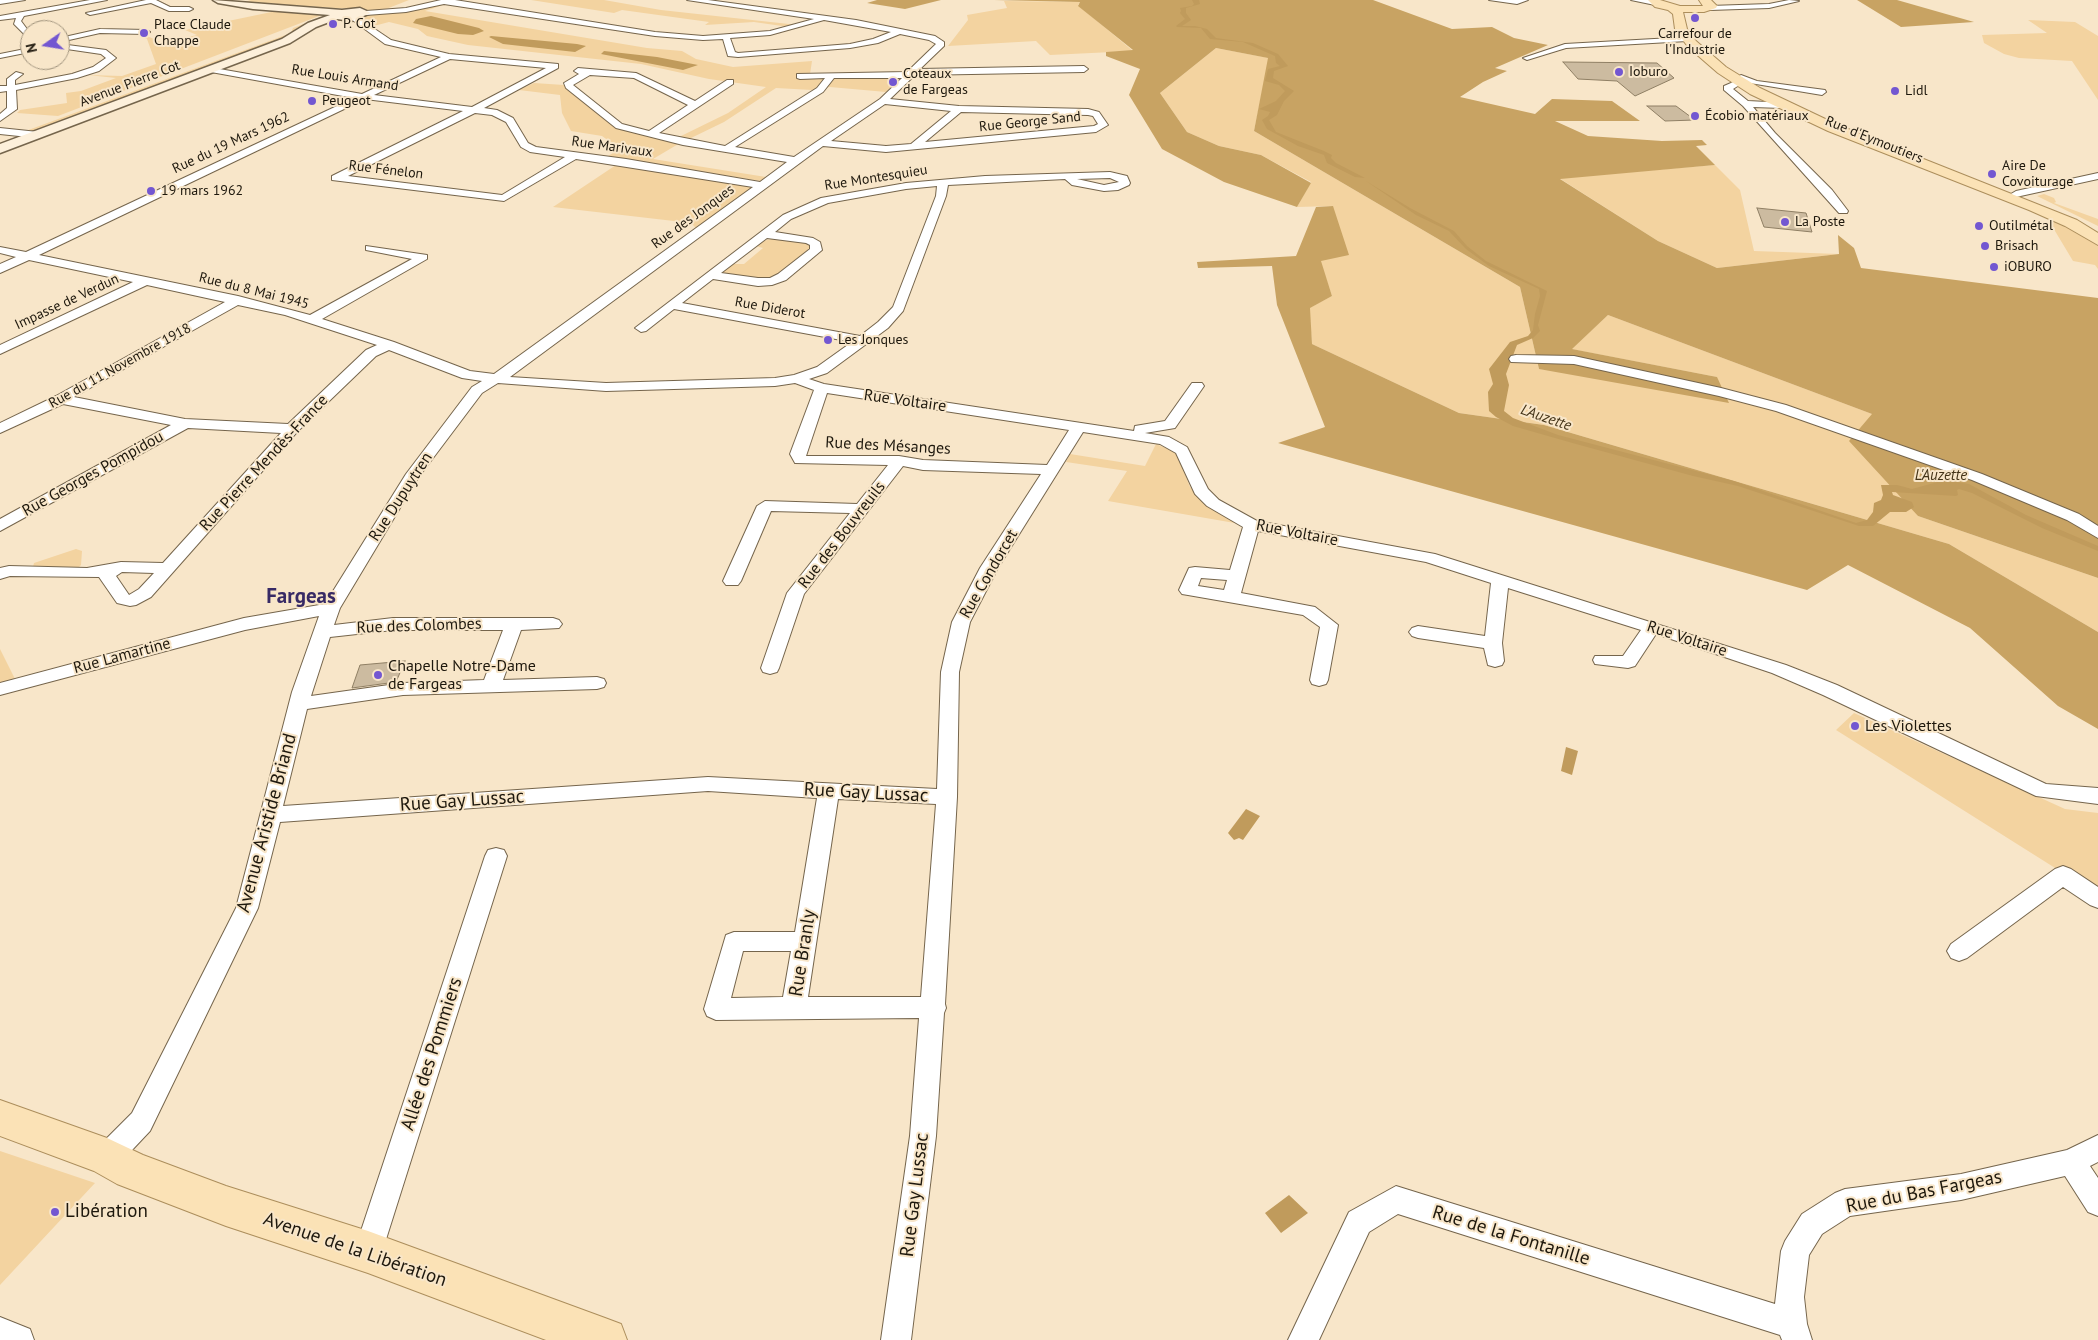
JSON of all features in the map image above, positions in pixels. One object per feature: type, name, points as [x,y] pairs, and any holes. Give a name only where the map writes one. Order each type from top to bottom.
[{"type":"main road","points":[[1654,2],[1672,8],[1678,13],[1681,29],[1687,39],[1736,83],[1793,103],[1833,128],[2036,207],[2071,223],[2098,240]]},
{"type":"main road","points":[[1672,8],[1704,4]]},
{"type":"main road","points":[[1704,4],[1689,18],[1689,29],[1694,38],[1736,83]]},
{"type":"main road","name":"Rue d'Eymoutiers","points":[[1793,103],[2016,194],[2075,220],[2098,233]]},
{"type":"main road","name":"Avenue de la Libération","points":[[0,1118],[107,1157],[131,1170],[226,1206],[368,1252],[605,1340]]},
{"type":"street","points":[[0,2],[21,0]]},
{"type":"street","points":[[31,13],[45,0]]},
{"type":"street","points":[[0,18],[103,0]]},
{"type":"street","points":[[218,0],[253,6],[342,15],[360,11],[366,14],[406,10],[448,1],[655,34],[726,37],[794,28],[826,17]]},
{"type":"street","points":[[470,6],[484,0]]},
{"type":"street","points":[[691,0],[826,17],[900,31]]},
{"type":"street","points":[[1493,0],[1517,2],[1524,0]]},
{"type":"street","points":[[1635,0],[1654,2]]},
{"type":"street","points":[[1760,0],[1795,1]]},
{"type":"street","points":[[1760,0],[1769,6]]},
{"type":"street","points":[[1704,4],[1769,6],[1804,0]]},
{"type":"street","points":[[82,15],[151,1],[173,10],[189,9]]},
{"type":"street","points":[[20,26],[18,24],[22,14]]},
{"type":"street","points":[[342,15],[388,42],[449,56],[636,76],[691,103],[697,104]]},
{"type":"street","name":"Avenue Pierre Cot","points":[[0,149],[286,42],[324,21],[342,15]]},
{"type":"street","points":[[70,37],[91,32],[130,30],[146,32]]},
{"type":"street","points":[[726,37],[731,54],[738,55],[850,46],[875,41],[900,31]]},
{"type":"street","name":"Rue des Jonques","points":[[477,390],[495,379],[796,160],[883,101],[941,44],[940,41],[900,31]]},
{"type":"street","points":[[1527,58],[1565,46],[1687,39]]},
{"type":"street","points":[[0,89],[74,76],[96,69],[112,58],[103,52],[70,47]]},
{"type":"street","points":[[0,56],[20,52]]},
{"type":"street","name":"Rue du 19 Mars 1962","points":[[0,268],[29,256],[449,56]]},
{"type":"street","points":[[475,109],[553,68]]},
{"type":"street","name":"Rue Louis Armand","points":[[211,69],[364,96],[475,109]]},
{"type":"street","points":[[800,76],[1084,69]]},
{"type":"street","points":[[588,72],[568,83],[569,86],[619,126],[684,142],[796,160]]},
{"type":"street","points":[[0,118],[12,109],[10,79],[19,74]]},
{"type":"street","points":[[726,149],[820,90],[831,76]]},
{"type":"street","points":[[652,133],[730,82]]},
{"type":"street","points":[[1746,104],[1793,103],[1822,92],[1736,83],[1746,104],[1772,135],[1828,192],[1843,211]]},
{"type":"street","name":"Rue George Sand","points":[[823,143],[865,148],[913,147],[1096,129],[1103,125],[1096,114],[1088,112],[958,109],[883,101]]},
{"type":"street","name":"Rue Fénelon","points":[[475,109],[336,178],[504,198],[575,155]]},
{"type":"street","name":"Rue Marivaux","points":[[475,109],[494,112],[510,120],[524,145],[533,150],[626,162],[762,185]]},
{"type":"street","points":[[913,147],[958,109]]},
{"type":"street","points":[[0,131],[38,135]]},
{"type":"street","points":[[0,138],[21,141]]},
{"type":"street","name":"Rue Montesquieu","points":[[641,328],[787,217],[825,200],[847,194],[943,183],[1067,176]]},
{"type":"street","points":[[2016,194],[2098,176]]},
{"type":"street","points":[[495,379],[606,387],[775,382],[822,370],[884,325],[899,308],[941,196],[943,183]]},
{"type":"street","points":[[710,275],[758,282],[772,281],[782,277],[816,250],[816,244],[809,240],[765,234]]},
{"type":"street","points":[[312,320],[423,257],[370,248]]},
{"type":"street","name":"Rue du 8 Mai 1945","points":[[0,250],[288,312],[389,345],[467,375],[495,379]]},
{"type":"street","name":"Impasse de Verdun","points":[[0,350],[146,281]]},
{"type":"street","name":"Rue du 11 Novembre 1918","points":[[0,429],[61,399],[238,300]]},
{"type":"street","name":"Rue Diderot","points":[[672,306],[862,340]]},
{"type":"street","name":"Rue Pierre Mendès-France","points":[[111,570],[107,576],[123,599],[130,601],[145,593],[292,429],[371,353],[389,345]]},
{"type":"street","points":[[1516,359],[1574,360],[1721,392],[1781,408],[1977,477],[2073,517],[2098,533]]},
{"type":"street","name":"Rue Voltaire","points":[[796,378],[822,388],[1164,440],[1182,450],[1201,491],[1213,503],[1252,525],[1429,558],[1652,627],[1779,669],[1830,690],[2043,791],[2098,796]]},
{"type":"street","points":[[1106,431],[1170,425],[1197,386]]},
{"type":"street","name":"Rue des Mésanges","points":[[822,388],[798,454],[800,460],[900,461],[923,465],[1051,470]]},
{"type":"street","name":"Rue Dupuytren","points":[[331,608],[411,477],[477,390]]},
{"type":"street","points":[[61,399],[185,423],[292,429]]},
{"type":"street","name":"Rue Georges Pompidou","points":[[0,526],[185,423]]},
{"type":"street","name":"Rue Condorcet","points":[[947,798],[950,672],[961,622],[989,568],[1079,426]]},
{"type":"street","name":"Rue des Bouvreuils","points":[[770,668],[796,593],[900,461]]},
{"type":"street","points":[[732,581],[765,506],[862,509]]},
{"type":"street","points":[[1230,596],[1252,525]]},
{"type":"street","points":[[0,574],[9,571],[87,572],[111,570],[121,567],[168,568]]},
{"type":"street","points":[[1236,576],[1195,572],[1188,590],[1309,611],[1329,625],[1319,680]]},
{"type":"street","points":[[1495,661],[1493,643],[1500,579]]},
{"type":"street","name":"Rue Lamartine","points":[[0,688],[244,624],[331,608]]},
{"type":"street","name":"Avenue Aristide Briand","points":[[107,1157],[141,1122],[247,908],[299,704],[331,608]]},
{"type":"street","points":[[491,686],[515,623]]},
{"type":"street","name":"Rue des Colombes","points":[[323,632],[393,624],[554,624]]},
{"type":"street","points":[[1602,660],[1628,662],[1652,627]]},
{"type":"street","points":[[1418,632],[1493,643]]},
{"type":"street","points":[[299,704],[402,689],[597,683]]},
{"type":"street","name":"Rue Gay Lussac","points":[[271,815],[708,784],[947,798],[934,1008],[923,1136],[896,1340]]},
{"type":"street","name":"Rue Branly","points":[[829,790],[794,1007],[934,1008]]},
{"type":"street","name":"Allée des Pommiers","points":[[368,1252],[496,856]]},
{"type":"street","points":[[1959,951],[2063,875],[2098,899]]},
{"type":"street","points":[[794,1007],[716,1009],[734,942],[805,941]]},
{"type":"street","name":"Rue du Bas Fargeas","points":[[1795,1332],[1788,1297],[1795,1251],[1812,1224],[1845,1203],[1961,1187],[2071,1162],[2098,1148]]},
{"type":"street","points":[[2071,1162],[2098,1202]]},
{"type":"street","name":"Rue de la Fontanille","points":[[1303,1340],[1359,1222],[1396,1200],[1795,1332]]},
{"type":"street","points":[[0,1332],[19,1340]]},
{"type":"shaded area","points":[[251,0],[409,0],[381,11],[244,2]]},
{"type":"shaded area","points":[[531,0],[604,0],[661,10],[798,25],[789,27],[754,22],[705,25],[709,22],[622,10],[614,13]]},
{"type":"shaded area","points":[[877,0],[941,0],[905,9],[867,3]]},
{"type":"shaded area","points":[[994,0],[1373,0],[1452,29],[1492,27],[1514,38],[1548,45],[1495,68],[1507,71],[1483,82],[1460,97],[1535,114],[1552,99],[1612,101],[1640,121],[1555,121],[1588,136],[1662,141],[1702,140],[1707,145],[1696,146],[1715,165],[1560,179],[1658,241],[1717,268],[1839,254],[1838,235],[1854,248],[1861,268],[2098,298],[2098,578],[1918,516],[1849,441],[1872,414],[1608,315],[1572,349],[1717,377],[1729,403],[1539,369],[1520,287],[1254,131],[1268,58],[1216,48],[1160,93],[1187,132],[1219,146],[1261,155],[1311,183],[1297,207],[1224,182],[1162,149],[1129,95],[1140,69],[1106,56],[1106,52],[1133,50],[1078,6],[1080,2]]},
{"type":"shaded area","points":[[1192,0],[1199,0],[1200,4],[1186,8],[1186,13],[1191,20],[1182,26],[1195,26],[1207,29],[1216,38],[1253,43],[1278,54],[1288,66],[1274,71],[1273,78],[1294,91],[1284,101],[1277,115],[1269,120],[1276,132],[1332,155],[1331,158],[1336,163],[1365,178],[1355,177],[1327,163],[1324,155],[1298,146],[1267,129],[1262,120],[1270,112],[1259,109],[1276,101],[1285,91],[1279,85],[1265,81],[1268,69],[1280,66],[1276,63],[1275,56],[1243,42],[1210,39],[1201,28],[1177,27],[1185,19],[1180,13],[1180,8],[1192,6],[1194,4]]},
{"type":"shaded area","points":[[1857,0],[1897,0],[1974,22],[1901,27]]},
{"type":"shaded area","points":[[1004,1],[1080,2],[1078,5],[1133,51],[1050,55],[1036,41],[948,46],[968,20],[967,15],[1007,8]]},
{"type":"shaded area","points":[[446,4],[425,11],[647,48],[682,51],[696,59],[733,67],[812,61],[810,74],[907,73],[886,92],[830,87],[812,90],[776,88],[724,122],[689,139],[679,137],[728,113],[766,87],[709,79],[641,64],[468,45],[427,36],[418,29],[389,22],[370,27],[361,19],[366,16]]},
{"type":"shaded area","points":[[281,10],[327,13],[58,116],[17,113],[20,110],[67,103],[66,93],[81,91],[116,78],[88,75],[122,76],[156,64],[147,39],[141,37],[147,36],[163,43],[197,35],[185,30]]},
{"type":"shaded area","points":[[330,14],[331,16],[294,35],[34,132],[23,132],[291,33],[293,28]]},
{"type":"shaded area","points":[[431,16],[479,28],[484,31],[473,35],[458,34],[413,23],[416,19]]},
{"type":"shaded area","points":[[2028,20],[2075,22],[2098,36],[2098,100],[2072,61],[2019,58],[2004,54],[1984,43],[1982,35],[2047,33]]},
{"type":"shaded area","points":[[489,37],[586,46],[575,52],[503,44]]},
{"type":"shaded area","points":[[1216,48],[1269,58],[1254,131],[1520,287],[1539,369],[1717,377],[1571,349],[1608,315],[1872,414],[1918,516],[2098,578],[2098,632],[1949,544],[1544,425],[1459,413],[1312,344],[1309,308],[1332,296],[1320,261],[1333,206],[1297,207],[1311,182],[1261,155],[1219,146],[1187,132],[1160,93]]},
{"type":"shaded area","points":[[604,51],[657,57],[698,65],[683,70],[601,54]]},
{"type":"shaded area","points":[[534,83],[564,85],[605,120],[618,128],[680,143],[653,159],[766,177],[760,181],[608,156],[620,149],[602,136],[571,131],[562,113],[560,95],[519,90]]},
{"type":"shaded area","points":[[619,163],[750,184],[753,188],[696,228],[691,223],[553,207]]},
{"type":"shaded area","points":[[1715,165],[1740,190],[1754,251],[1839,254],[1717,268],[1658,241],[1559,178]]},
{"type":"shaded area","points":[[1366,181],[1410,208],[1454,231],[1467,246],[1486,261],[1547,291],[1538,325],[1540,331],[1533,338],[1517,345],[1506,374],[1509,385],[1504,411],[1513,418],[1558,435],[1734,481],[1856,523],[1867,520],[1873,512],[1874,503],[1881,500],[1883,495],[1881,485],[1897,485],[1912,489],[1945,480],[1969,484],[2026,515],[2098,546],[2098,551],[2042,528],[1972,493],[1959,489],[1956,496],[1892,492],[1893,495],[1912,502],[1914,507],[1906,512],[1890,512],[1873,526],[1859,526],[1738,486],[1693,476],[1513,426],[1489,411],[1488,392],[1493,384],[1489,369],[1510,342],[1528,336],[1533,330],[1540,296],[1539,289],[1489,266],[1466,249],[1449,231],[1416,215]]},
{"type":"shaded area","points":[[2044,194],[2054,198],[2056,202],[2054,203],[2098,219],[2098,226],[2037,196]]},
{"type":"shaded area","points":[[1333,206],[1349,255],[1321,261],[1332,296],[1310,308],[1312,344],[1459,413],[1544,425],[1949,544],[2098,632],[2098,729],[2058,706],[1970,628],[1848,565],[1807,590],[1278,443],[1325,427],[1277,305],[1272,266],[1198,268],[1197,262],[1296,256],[1316,207]]},
{"type":"shaded area","points":[[2049,221],[2066,224],[2098,243],[2098,269],[2095,265],[2073,261]]},
{"type":"shaded area","points":[[776,238],[805,242],[811,247],[776,276],[763,280],[721,274],[731,264],[744,264],[763,248],[756,246],[763,241]]},
{"type":"shaded area","points":[[1156,444],[1176,452],[1190,487],[1215,510],[1246,525],[1108,501],[1127,471],[1066,462],[1070,454],[1145,466]]},
{"type":"shaded area","points":[[76,549],[82,551],[81,565],[77,569],[33,567],[34,563]]},
{"type":"shaded area","points":[[0,649],[15,679],[0,683]]},
{"type":"shaded area","points":[[1854,713],[2065,809],[2098,813],[2098,895],[1836,730]]},
{"type":"shaded area","points":[[1566,747],[1578,751],[1572,775],[1561,771]]},
{"type":"shaded area","points":[[1246,809],[1260,816],[1243,840],[1239,838],[1234,840],[1228,833]]},
{"type":"shaded area","points":[[0,1151],[95,1183],[0,1285]]},
{"type":"shaded area","points":[[1289,1195],[1308,1213],[1281,1233],[1265,1213]]},
{"type":"building","name":"Ioburo","points":[[1563,62],[1657,63],[1674,78],[1635,96],[1617,81],[1578,79]]},
{"type":"building","points":[[1647,106],[1676,106],[1695,120],[1665,121]]},
{"type":"building","name":"La Poste","points":[[1757,208],[1806,213],[1812,232],[1764,227]]},
{"type":"building","name":"Chapelle Notre-Dame de Fargeas","points":[[405,661],[396,682],[352,688],[360,665]]},
{"type":"place","name":"Carrefour de l'Industrie","points":[[1695,18]]},
{"type":"place","name":"P. Cot","points":[[333,24]]},
{"type":"place","name":"Place Claude Chappe","points":[[144,33]]},
{"type":"place","name":"Ioburo","points":[[1619,72]]},
{"type":"place","name":"Coteaux de Fargeas","points":[[893,82]]},
{"type":"place","name":"Lidl","points":[[1895,91]]},
{"type":"place","name":"Peugeot","points":[[312,101]]},
{"type":"place","name":"Écobio matériaux","points":[[1695,116]]},
{"type":"place","name":"Aire De Covoiturage","points":[[1992,174]]},
{"type":"place","name":"19 mars 1962","points":[[151,191]]},
{"type":"place","name":"La Poste","points":[[1785,222]]},
{"type":"place","name":"Outilmétal","points":[[1979,226]]},
{"type":"place","name":"Brisach","points":[[1985,246]]},
{"type":"place","name":"iOBURO","points":[[1994,267]]},
{"type":"place","name":"Les Jonques","points":[[828,340]]},
{"type":"place","name":"Chapelle Notre-Dame de Fargeas","points":[[378,675]]},
{"type":"place","name":"Les Violettes","points":[[1855,726]]},
{"type":"place","name":"Libération","points":[[55,1212]]},
{"type":"district","name":"Fargeas","points":[[301,597]]},
{"type":"water label","name":"L'Auzette","points":[[1546,418]]},
{"type":"water label","name":"L'Auzette","points":[[1941,476]]}]
